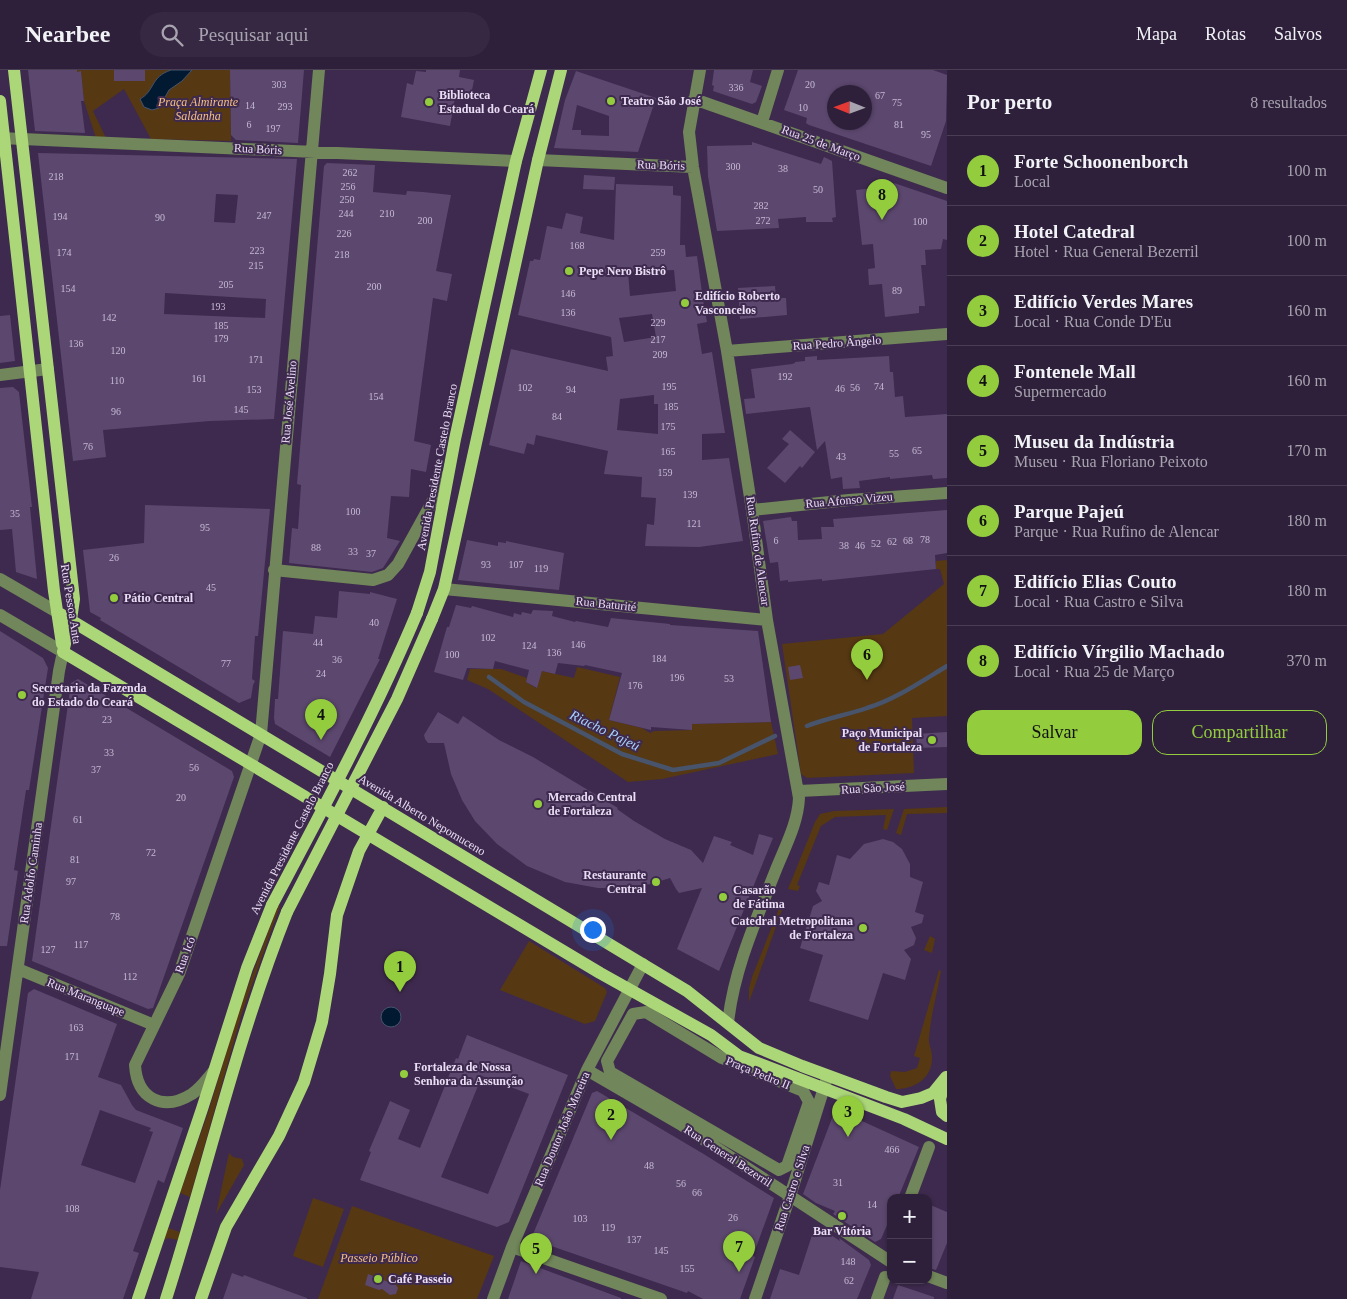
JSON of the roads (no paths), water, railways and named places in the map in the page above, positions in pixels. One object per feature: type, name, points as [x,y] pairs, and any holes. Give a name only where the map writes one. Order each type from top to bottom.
[{"type":"main road","name":"Rua Pessoa Anta","points":[[14,70],[74,600],[63,652]]},
{"type":"main road","name":"Avenida Presidente Castelo Branco","points":[[138,1299],[247,968],[272,905],[367,723],[417,613],[430,572],[456,439],[516,161],[541,70]]},
{"type":"main road","points":[[166,1299],[247,1024],[286,912],[397,698],[444,589],[538,160],[561,70]]},
{"type":"main road","name":"Rua Pessoa Anta","points":[[0,101],[2,138],[63,652]]},
{"type":"main road","name":"Avenida Alberto Nepomuceno","points":[[57,612],[688,991],[759,1048],[828,1076],[902,1102],[921,1098],[932,1092],[946,1074]]},
{"type":"main road","points":[[63,652],[600,973],[711,1035],[739,1056],[904,1119],[947,1140]]},
{"type":"main road","points":[[201,1299],[226,1227],[278,1136],[304,1082],[322,1022],[337,915],[359,851],[384,807]]},
{"type":"main road","points":[[946,1074],[940,1099],[942,1112],[947,1116]]},
{"type":"main road","points":[[173,1277],[174,1299]]},
{"type":"street","name":"Rua José Avelino","points":[[261,734],[319,70]]},
{"type":"street","name":"Rua Rufino de Alencar","points":[[700,70],[689,132],[693,167],[727,351],[767,620],[799,791],[799,805],[796,817],[754,924],[733,989],[728,1023]]},
{"type":"street","points":[[762,122],[778,70]]},
{"type":"street","name":"Rua 25 de Março","points":[[694,99],[947,188]]},
{"type":"street","name":"Rua Bóris","points":[[2,138],[516,161]]},
{"type":"street","name":"Rua Bóris","points":[[538,160],[693,167]]},
{"type":"street","name":"Rua Pedro Ângelo","points":[[727,351],[947,334]]},
{"type":"street","points":[[0,375],[48,369]]},
{"type":"street","points":[[274,570],[373,580],[388,575],[398,564],[451,468]]},
{"type":"street","name":"Rua Afonso Vizeu","points":[[752,510],[849,500],[947,493]]},
{"type":"street","name":"Avenida Alberto Nepomuceno","points":[[0,578],[57,612]]},
{"type":"street","name":"Rua Baturité","points":[[444,589],[767,620]]},
{"type":"street","points":[[0,615],[63,652]]},
{"type":"street","name":"Rua Adolfo Caminha","points":[[0,1095],[63,652]]},
{"type":"street","name":"Rua Icó","points":[[214,1071],[192,1093],[168,1102],[158,1102],[151,1099],[140,1087],[135,1065],[179,974],[261,734]]},
{"type":"street","name":"Rua São José","points":[[799,791],[947,784]]},
{"type":"street","name":"Rua Doutor João Moreira","points":[[493,1299],[512,1247],[587,1070],[643,964]]},
{"type":"street","name":"Rua Maranguape","points":[[18,969],[154,1025]]},
{"type":"street","name":"Praça Pedro II","points":[[646,1012],[722,1058],[803,1091],[809,1102],[788,1166],[779,1170],[610,1072],[607,1061],[633,1014],[646,1012]]},
{"type":"street","name":"Rua General Bezerril","points":[[587,1070],[680,1124],[790,1196],[887,1253]]},
{"type":"street","name":"Rua Castro e Silva","points":[[754,1299],[790,1196],[828,1076]]},
{"type":"street","points":[[911,1194],[929,1147]]},
{"type":"street","points":[[512,1247],[661,1299]]},
{"type":"street","points":[[932,1277],[947,1282]]},
{"type":"street","points":[[876,1299],[884,1278]]},
{"type":"water","points":[[171,70],[192,70],[182,81],[169,90],[159,108],[152,110],[144,107],[140,99],[145,96],[159,76]]},
{"type":"water","points":[[391,1007],[398,1010],[401,1017],[398,1024],[391,1027],[384,1024],[381,1017],[384,1010]]},
{"type":"waterway","name":"Riacho Pajeú","points":[[807,726],[888,700],[947,666]]},
{"type":"waterway","name":"Riacho Pajeú","points":[[489,677],[524,702],[622,754],[673,770],[719,763],[775,736]]},
{"type":"place","name":"Teatro São José","points":[[611,101]]},
{"type":"place","name":"Biblioteca Estadual do Ceará","points":[[429,102]]},
{"type":"place","name":"Edifício Vírgilio Machado","points":[[882,220]]},
{"type":"place","name":"Pepe Nero Bistrô","points":[[569,271]]},
{"type":"place","name":"Edifício Roberto Vasconcelos","points":[[685,303]]},
{"type":"place","name":"Pátio Central","points":[[114,598]]},
{"type":"place","name":"Parque Pajeú","points":[[867,680]]},
{"type":"place","name":"Secretaria da Fazenda do Estado do Ceará","points":[[22,695]]},
{"type":"place","name":"Fontenele Mall","points":[[321,740]]},
{"type":"place","name":"Paço Municipal de Fortaleza","points":[[932,740]]},
{"type":"place","name":"Mercado Central de Fortaleza","points":[[538,804]]},
{"type":"place","name":"Restaurante Central","points":[[656,882]]},
{"type":"place","name":"Casarão de Fátima","points":[[723,897]]},
{"type":"place","name":"Catedral Metropolitana de Fortaleza","points":[[863,928]]},
{"type":"place","name":"Forte Schoonenborch","points":[[400,992]]},
{"type":"place","name":"Fortaleza de Nossa Senhora da Assunção","points":[[404,1074]]},
{"type":"place","name":"Edifício Verdes Mares","points":[[848,1137]]},
{"type":"place","name":"Hotel Catedral","points":[[611,1140]]},
{"type":"place","name":"Bar Vitória","points":[[842,1216]]},
{"type":"place","name":"Edifício Elias Couto","points":[[739,1272]]},
{"type":"place","name":"Museu da Indústria","points":[[536,1274]]},
{"type":"place","name":"Café Passeio","points":[[378,1279]]},
{"type":"park label","name":"Praça Almirante Saldanha","points":[[198,109]]},
{"type":"park label","name":"Passeio Público","points":[[379,1258]]}]
